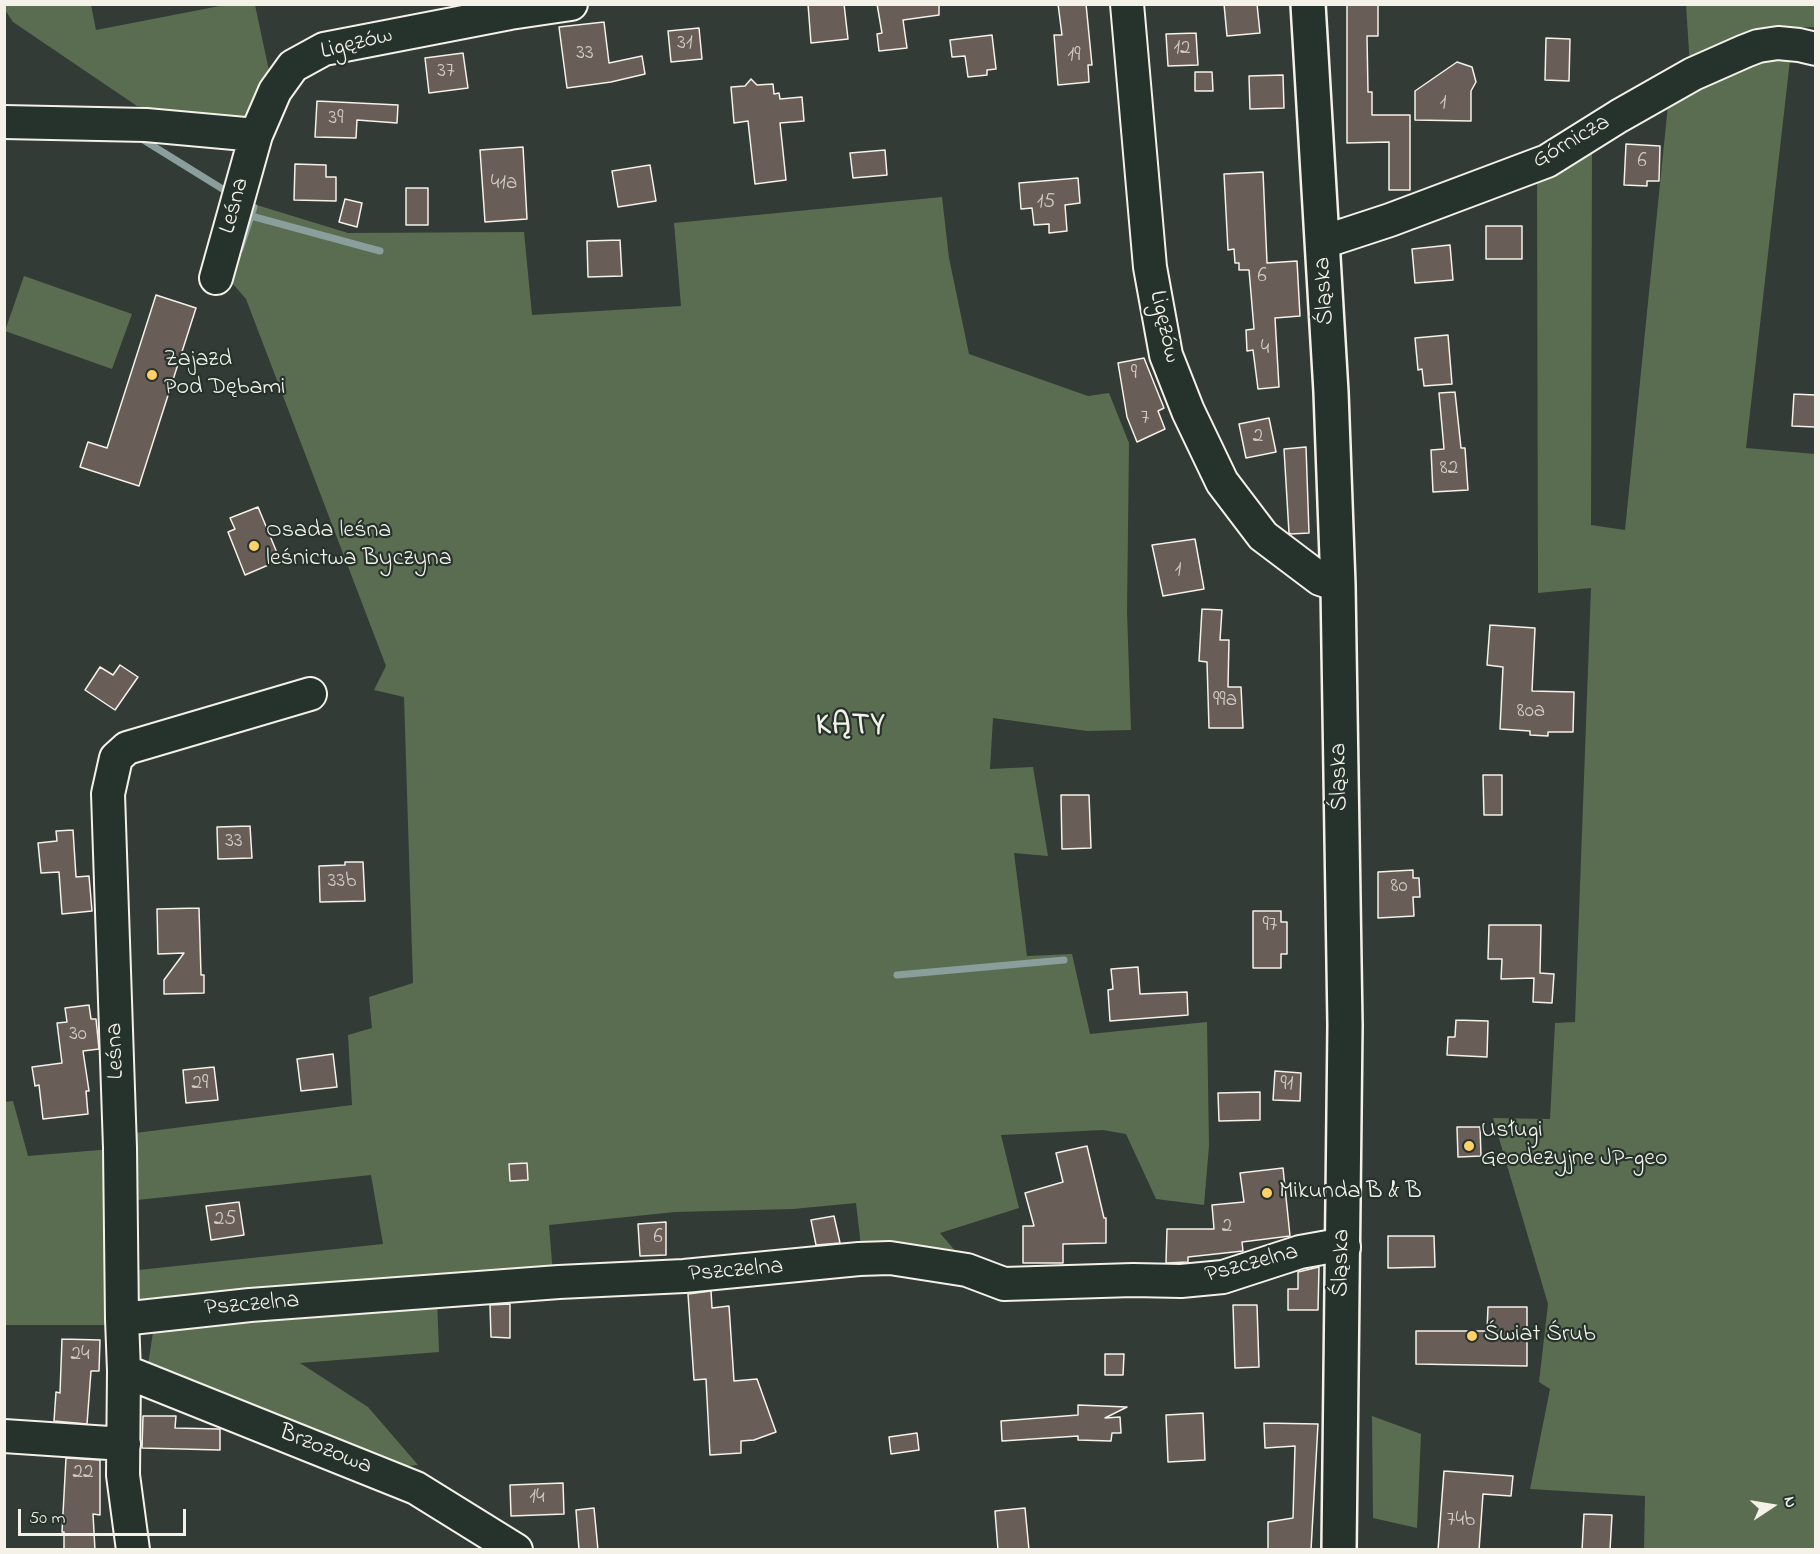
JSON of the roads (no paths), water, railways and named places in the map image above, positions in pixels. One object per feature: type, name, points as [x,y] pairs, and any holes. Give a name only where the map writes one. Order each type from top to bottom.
[{"type":"main road","name":"Śląska","points":[[1308,4],[1323,242],[1338,585],[1345,1025],[1340,1550]]},
{"type":"street","name":"Ligęzów","points":[[256,135],[275,91],[292,66],[324,49],[510,13],[571,4]]},
{"type":"street","name":"Ligęzów","points":[[1127,4],[1150,267],[1166,355],[1188,411],[1222,482],[1263,536],[1320,579],[1338,585]]},
{"type":"street","name":"Górnicza","points":[[1323,242],[1390,220],[1548,161],[1619,116],[1693,74],[1745,51],[1778,43],[1815,49]]},
{"type":"street","points":[[4,122],[146,124],[256,135]]},
{"type":"street","name":"Leśna","points":[[216,278],[256,135]]},
{"type":"street","name":"Leśna","points":[[133,1550],[123,1475],[124,1371],[120,1149],[108,794],[116,758],[127,748],[310,694]]},
{"type":"street","name":"Pszczelna","points":[[122,1319],[250,1305],[559,1282],[684,1276],[859,1259],[890,1258],[967,1270],[1004,1284],[1182,1281],[1223,1277],[1300,1252],[1328,1247],[1344,1247]]},
{"type":"street","name":"Brzozowa","points":[[124,1371],[416,1488],[516,1550]]},
{"type":"street","points":[[4,1436],[124,1444]]},
{"type":"waterway","points":[[137,136],[229,193]]},
{"type":"waterway","points":[[240,249],[254,207]]},
{"type":"waterway","points":[[251,216],[380,251]]},
{"type":"waterway","points":[[897,975],[1064,960]]},
{"type":"place","name":"Zajazd Pod Dębami","points":[[152,375]]},
{"type":"place","name":"Osada leśna leśnictwa Byczyna","points":[[254,546]]},
{"type":"place","name":"Usługi Geodezyjne JP-geo","points":[[1469,1146]]},
{"type":"place","name":"Mikunda B & B","points":[[1267,1193]]},
{"type":"place","name":"Świat Śrub","points":[[1472,1336]]},
{"type":"district","name":"KĄTY","points":[[851,728]]}]
